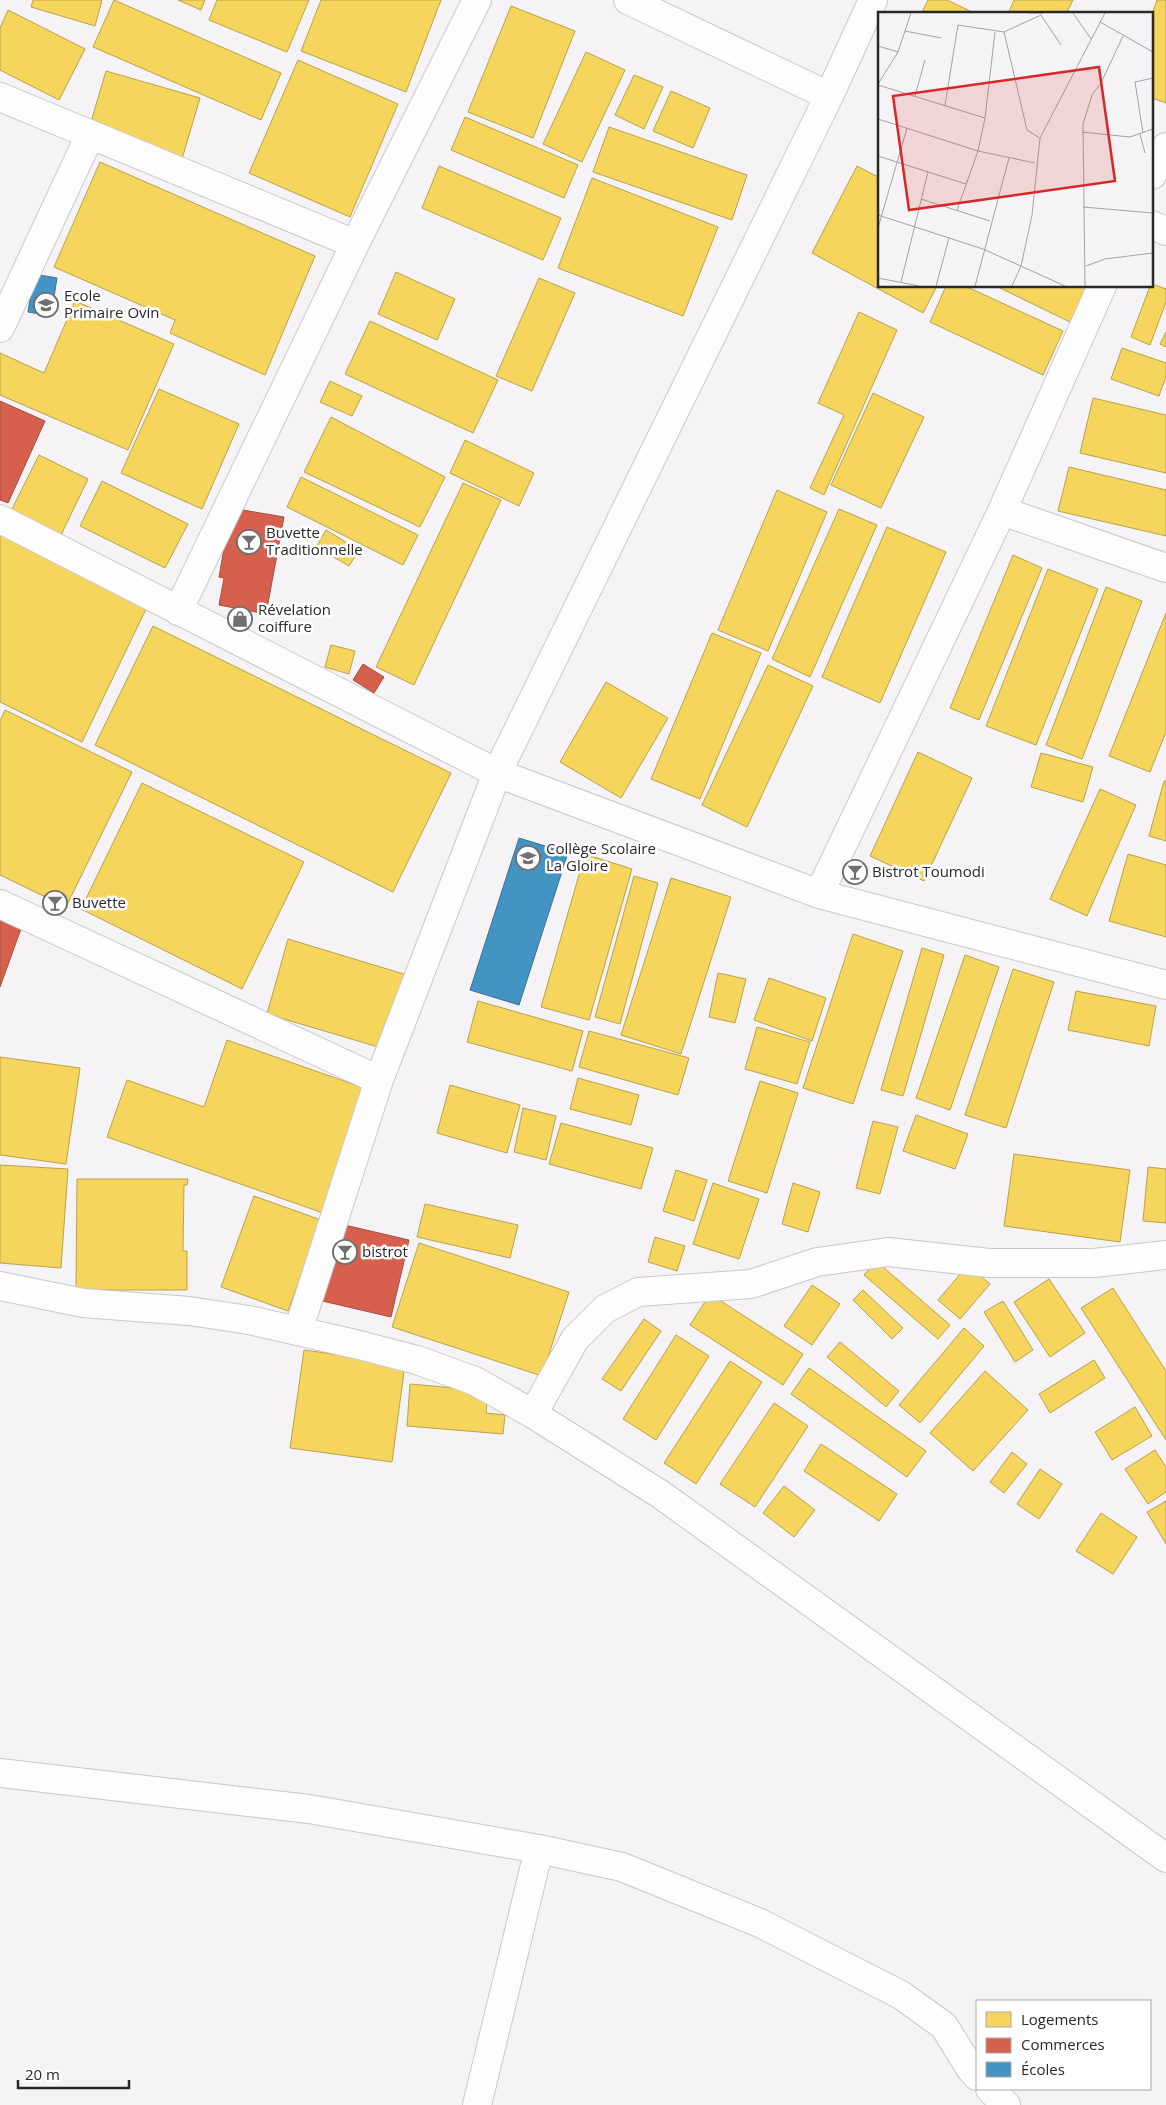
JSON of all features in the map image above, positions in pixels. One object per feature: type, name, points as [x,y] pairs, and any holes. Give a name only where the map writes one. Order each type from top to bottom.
[{"type":"street","points":[[178,611],[355,244],[476,0]]},
{"type":"street","points":[[628,0],[829,96]]},
{"type":"street","points":[[298,1331],[379,1080],[497,773],[829,96],[874,0]]},
{"type":"street","points":[[0,97],[355,244]]},
{"type":"street","points":[[0,328],[90,135]]},
{"type":"street","points":[[1154,171],[1166,147]]},
{"type":"street","points":[[1154,226],[1166,231]]},
{"type":"street","points":[[819,894],[1002,511],[1101,288]]},
{"type":"street","points":[[1002,511],[1166,568]]},
{"type":"street","points":[[0,519],[497,773],[819,894],[1166,985]]},
{"type":"street","points":[[0,904],[379,1080]]},
{"type":"street","points":[[533,1414],[575,1339],[605,1309],[638,1292],[751,1284],[816,1262],[888,1252],[989,1263],[1094,1263],[1166,1254]]},
{"type":"street","points":[[0,1286],[83,1302],[189,1311],[249,1320],[417,1360],[475,1381],[533,1414],[660,1494],[1166,1858]]},
{"type":"street","points":[[0,1773],[309,1809],[539,1849],[622,1867],[760,1923],[901,1995],[944,2026],[976,2075]]},
{"type":"street","points":[[477,2105],[539,1849]]},
{"type":"street","points":[[991,2090],[1006,2105]]},
{"type":"building: Logements","points":[[33,0],[102,0],[95,26],[31,7]]},
{"type":"building: Logements","points":[[114,0],[281,73],[261,120],[93,47]]},
{"type":"building: Logements","points":[[178,0],[205,0],[201,10]]},
{"type":"building: Logements","points":[[217,0],[309,0],[287,52],[209,20]]},
{"type":"building: Logements","points":[[321,0],[441,0],[406,92],[301,51]]},
{"type":"building: Logements","points":[[928,0],[947,0],[972,12],[922,12]]},
{"type":"building: Logements","points":[[1014,0],[1073,0],[1067,12],[1009,12]]},
{"type":"building: Logements","points":[[1157,0],[1166,0],[1166,103],[1154,99],[1153,12]]},
{"type":"building: Logements","points":[[511,6],[575,31],[533,138],[468,112]]},
{"type":"building: Logements","points":[[8,10],[85,49],[59,100],[0,70],[0,28]]},
{"type":"building: Logements","points":[[586,52],[625,70],[582,162],[543,144]]},
{"type":"building: Logements","points":[[298,60],[398,104],[350,217],[249,173]]},
{"type":"building: Logements","points":[[106,71],[200,98],[182,159],[88,132]]},
{"type":"building: Logements","points":[[634,75],[663,87],[644,129],[615,115]]},
{"type":"building: Logements","points":[[671,91],[710,108],[693,148],[653,131]]},
{"type":"building: Logements","points":[[465,117],[578,165],[564,198],[451,150]]},
{"type":"building: Logements","points":[[609,127],[747,175],[732,220],[593,172]]},
{"type":"building: Logements","points":[[100,162],[315,256],[265,375],[170,333],[175,320],[54,267]]},
{"type":"building: Logements","points":[[439,166],[561,218],[543,260],[422,208]]},
{"type":"building: Logements","points":[[857,166],[878,177],[878,288],[936,288],[923,313],[812,253]]},
{"type":"building: Logements","points":[[592,178],[718,227],[683,316],[558,268]]},
{"type":"building: Logements","points":[[396,272],[455,299],[437,340],[378,314]]},
{"type":"building: Logements","points":[[539,278],[575,293],[532,391],[496,376]]},
{"type":"building: Logements","points":[[1154,285],[1166,289],[1166,302],[1150,345],[1131,337],[1149,288],[1154,288]]},
{"type":"building: Logements","points":[[945,288],[969,288],[1063,331],[1043,375],[930,322]]},
{"type":"building: Logements","points":[[1000,288],[1088,288],[1072,323]]},
{"type":"building: Logements","points":[[75,301],[174,344],[128,450],[0,395],[0,353],[44,373]]},
{"type":"building: Logements","points":[[859,312],[897,330],[824,495],[810,488],[844,415],[818,403]]},
{"type":"building: Logements","points":[[370,321],[498,380],[473,433],[345,374]]},
{"type":"building: Logements","points":[[1166,332],[1166,347],[1160,344]]},
{"type":"building: Logements","points":[[1122,348],[1166,363],[1166,377],[1159,396],[1111,379]]},
{"type":"building: Logements","points":[[330,381],[362,396],[352,416],[320,402]]},
{"type":"building: Logements","points":[[159,389],[239,424],[202,509],[121,473]]},
{"type":"building: Logements","points":[[873,393],[924,417],[881,508],[831,485]]},
{"type":"building: Logements","points":[[1093,398],[1166,415],[1166,473],[1080,453]]},
{"type":"building: Logements","points":[[331,417],[445,477],[420,527],[304,472]]},
{"type":"building: Logements","points":[[465,440],[534,473],[519,506],[450,473]]},
{"type":"building: Logements","points":[[39,455],[88,479],[61,535],[11,511]]},
{"type":"building: Logements","points":[[1069,467],[1166,490],[1166,536],[1058,511]]},
{"type":"building: Logements","points":[[301,477],[418,535],[403,565],[287,507]]},
{"type":"building: Logements","points":[[102,481],[188,524],[165,568],[80,526]]},
{"type":"building: Logements","points":[[463,483],[501,500],[414,685],[376,667]]},
{"type":"building: Logements","points":[[777,490],[827,512],[768,651],[718,630]]},
{"type":"building: Logements","points":[[839,509],[877,525],[810,677],[772,659]]},
{"type":"building: Logements","points":[[887,527],[946,552],[880,703],[822,677]]},
{"type":"building: Logements","points":[[326,530],[359,550],[349,566],[316,547]]},
{"type":"building: Logements","points":[[0,534],[147,607],[82,742],[0,702]]},
{"type":"building: Logements","points":[[1013,555],[1042,568],[979,720],[950,708]]},
{"type":"building: Logements","points":[[1048,569],[1098,589],[1036,745],[986,726]]},
{"type":"building: Logements","points":[[1106,587],[1142,601],[1082,759],[1046,745]]},
{"type":"building: Logements","points":[[1166,613],[1166,732],[1150,772],[1109,756]]},
{"type":"building: Logements","points":[[153,626],[451,773],[393,892],[95,745]]},
{"type":"building: Logements","points":[[712,633],[761,653],[700,799],[651,779]]},
{"type":"building: Logements","points":[[331,645],[355,651],[349,674],[325,667]]},
{"type":"building: Logements","points":[[768,665],[813,686],[747,827],[702,805]]},
{"type":"building: Logements","points":[[606,682],[668,718],[621,798],[560,762]]},
{"type":"building: Logements","points":[[5,710],[132,772],[66,907],[0,875],[0,721]]},
{"type":"building: Logements","points":[[918,752],[972,778],[924,881],[870,856]]},
{"type":"building: Logements","points":[[1041,753],[1093,767],[1083,802],[1031,787]]},
{"type":"building: Logements","points":[[1164,781],[1166,781],[1166,841],[1149,836]]},
{"type":"building: Logements","points":[[142,783],[304,862],[242,989],[81,909]]},
{"type":"building: Logements","points":[[1100,789],[1136,805],[1087,916],[1050,899]]},
{"type":"building: Logements","points":[[585,854],[632,869],[589,1020],[541,1007]]},
{"type":"building: Logements","points":[[1128,854],[1166,865],[1166,937],[1109,921]]},
{"type":"building: Logements","points":[[634,876],[658,883],[620,1024],[595,1017]]},
{"type":"building: Logements","points":[[671,878],[731,897],[681,1054],[621,1035]]},
{"type":"building: Logements","points":[[853,934],[903,951],[853,1104],[803,1088]]},
{"type":"building: Logements","points":[[288,939],[407,975],[385,1049],[267,1014]]},
{"type":"building: Logements","points":[[922,948],[944,955],[903,1096],[881,1090]]},
{"type":"building: Logements","points":[[965,955],[999,967],[950,1110],[916,1098]]},
{"type":"building: Logements","points":[[1013,969],[1054,982],[1006,1128],[965,1115]]},
{"type":"building: Logements","points":[[718,973],[746,979],[735,1023],[709,1017]]},
{"type":"building: Logements","points":[[769,978],[826,998],[812,1041],[754,1020]]},
{"type":"building: Logements","points":[[1076,991],[1156,1006],[1149,1046],[1068,1030]]},
{"type":"building: Logements","points":[[478,1001],[583,1031],[572,1071],[467,1042]]},
{"type":"building: Logements","points":[[757,1027],[810,1042],[797,1084],[745,1069]]},
{"type":"building: Logements","points":[[589,1031],[689,1058],[678,1095],[579,1067]]},
{"type":"building: Logements","points":[[227,1040],[367,1089],[323,1213],[107,1137],[127,1080],[204,1107]]},
{"type":"building: Logements","points":[[0,1057],[80,1068],[66,1164],[0,1155]]},
{"type":"building: Logements","points":[[578,1078],[639,1095],[631,1125],[570,1109]]},
{"type":"building: Logements","points":[[760,1081],[798,1093],[767,1193],[728,1181]]},
{"type":"building: Logements","points":[[450,1085],[520,1105],[507,1153],[437,1133]]},
{"type":"building: Logements","points":[[523,1108],[556,1116],[546,1160],[514,1152]]},
{"type":"building: Logements","points":[[916,1115],[968,1134],[955,1169],[903,1151]]},
{"type":"building: Logements","points":[[873,1121],[898,1127],[880,1194],[856,1188]]},
{"type":"building: Logements","points":[[561,1123],[653,1148],[641,1189],[549,1164]]},
{"type":"building: Logements","points":[[1014,1154],[1130,1170],[1120,1242],[1004,1226]]},
{"type":"building: Logements","points":[[0,1165],[68,1169],[61,1268],[0,1263]]},
{"type":"building: Logements","points":[[1148,1167],[1166,1169],[1166,1223],[1143,1221]]},
{"type":"building: Logements","points":[[676,1170],[707,1180],[694,1221],[663,1211]]},
{"type":"building: Logements","points":[[77,1179],[188,1179],[187,1185],[184,1185],[183,1251],[187,1251],[187,1290],[76,1290]]},
{"type":"building: Logements","points":[[713,1183],[759,1199],[739,1259],[693,1244]]},
{"type":"building: Logements","points":[[793,1183],[820,1192],[808,1232],[782,1224]]},
{"type":"building: Logements","points":[[254,1196],[321,1220],[288,1311],[221,1287]]},
{"type":"building: Logements","points":[[425,1204],[518,1225],[510,1258],[417,1237]]},
{"type":"building: Logements","points":[[655,1237],[685,1246],[677,1271],[648,1262]]},
{"type":"building: Logements","points":[[419,1243],[569,1292],[542,1376],[392,1327]]},
{"type":"building: Logements","points":[[876,1261],[950,1325],[938,1339],[864,1275]]},
{"type":"building: Logements","points":[[968,1265],[990,1284],[960,1319],[938,1300]]},
{"type":"building: Logements","points":[[1049,1279],[1085,1333],[1050,1357],[1014,1302]]},
{"type":"building: Logements","points":[[812,1285],[840,1304],[812,1345],[784,1326]]},
{"type":"building: Logements","points":[[1113,1288],[1166,1371],[1166,1440],[1081,1308]]},
{"type":"building: Logements","points":[[863,1290],[903,1328],[892,1339],[853,1300]]},
{"type":"building: Logements","points":[[710,1294],[803,1354],[783,1385],[690,1325]]},
{"type":"building: Logements","points":[[1003,1301],[1033,1350],[1015,1362],[984,1312]]},
{"type":"building: Logements","points":[[644,1319],[661,1331],[621,1391],[602,1379]]},
{"type":"building: Logements","points":[[964,1328],[984,1346],[920,1423],[899,1405]]},
{"type":"building: Logements","points":[[676,1335],[709,1356],[656,1440],[623,1419]]},
{"type":"building: Logements","points":[[840,1342],[899,1391],[886,1407],[827,1357]]},
{"type":"building: Logements","points":[[304,1350],[405,1364],[392,1462],[290,1448]]},
{"type":"building: Logements","points":[[1094,1360],[1105,1378],[1050,1413],[1039,1394]]},
{"type":"building: Logements","points":[[730,1361],[762,1382],[696,1484],[664,1463]]},
{"type":"building: Logements","points":[[809,1368],[926,1451],[907,1477],[791,1394]]},
{"type":"building: Logements","points":[[985,1371],[1028,1410],[973,1471],[930,1433]]},
{"type":"building: Logements","points":[[410,1384],[488,1391],[486,1413],[505,1415],[503,1434],[407,1426]]},
{"type":"building: Logements","points":[[774,1403],[808,1426],[755,1507],[720,1484]]},
{"type":"building: Logements","points":[[1135,1407],[1152,1436],[1112,1460],[1095,1432]]},
{"type":"building: Logements","points":[[821,1444],[897,1494],[879,1521],[804,1471]]},
{"type":"building: Logements","points":[[1155,1450],[1166,1467],[1166,1492],[1148,1504],[1125,1469]]},
{"type":"building: Logements","points":[[1012,1452],[1027,1464],[1004,1493],[990,1482]]},
{"type":"building: Logements","points":[[1040,1469],[1062,1484],[1039,1519],[1017,1504]]},
{"type":"building: Logements","points":[[784,1486],[815,1510],[794,1537],[763,1513]]},
{"type":"building: Logements","points":[[1166,1501],[1166,1544],[1147,1512]]},
{"type":"building: Logements","points":[[1101,1513],[1137,1537],[1113,1574],[1076,1551]]},
{"type":"building: Commerces","points":[[0,401],[45,421],[8,503],[0,500]]},
{"type":"building: Commerces","points":[[231,508],[284,517],[266,614],[219,605],[224,578],[219,577]]},
{"type":"building: Commerces","points":[[363,664],[384,677],[374,693],[353,680]]},
{"type":"building: Commerces","points":[[0,917],[22,926],[0,987]]},
{"type":"building: Commerces","points":[[336,1223],[409,1240],[391,1317],[318,1300]]},
{"type":"building: Écoles","points":[[34,274],[57,278],[51,316],[28,312]]},
{"type":"building: Écoles","points":[[519,838],[568,853],[519,1005],[470,990]]},
{"type":"place","name":"Ecole Primaire Ovin","points":[[46,305]]},
{"type":"place","name":"Buvette Traditionnelle","points":[[249,542]]},
{"type":"place","name":"Révelation coiffure","points":[[240,619]]},
{"type":"place","name":"Collège Scolaire La Gloire","points":[[528,858]]},
{"type":"place","name":"Bistrot Toumodi","points":[[855,872]]},
{"type":"place","name":"Buvette","points":[[55,903]]},
{"type":"place","name":"bistrot","points":[[345,1252]]}]
